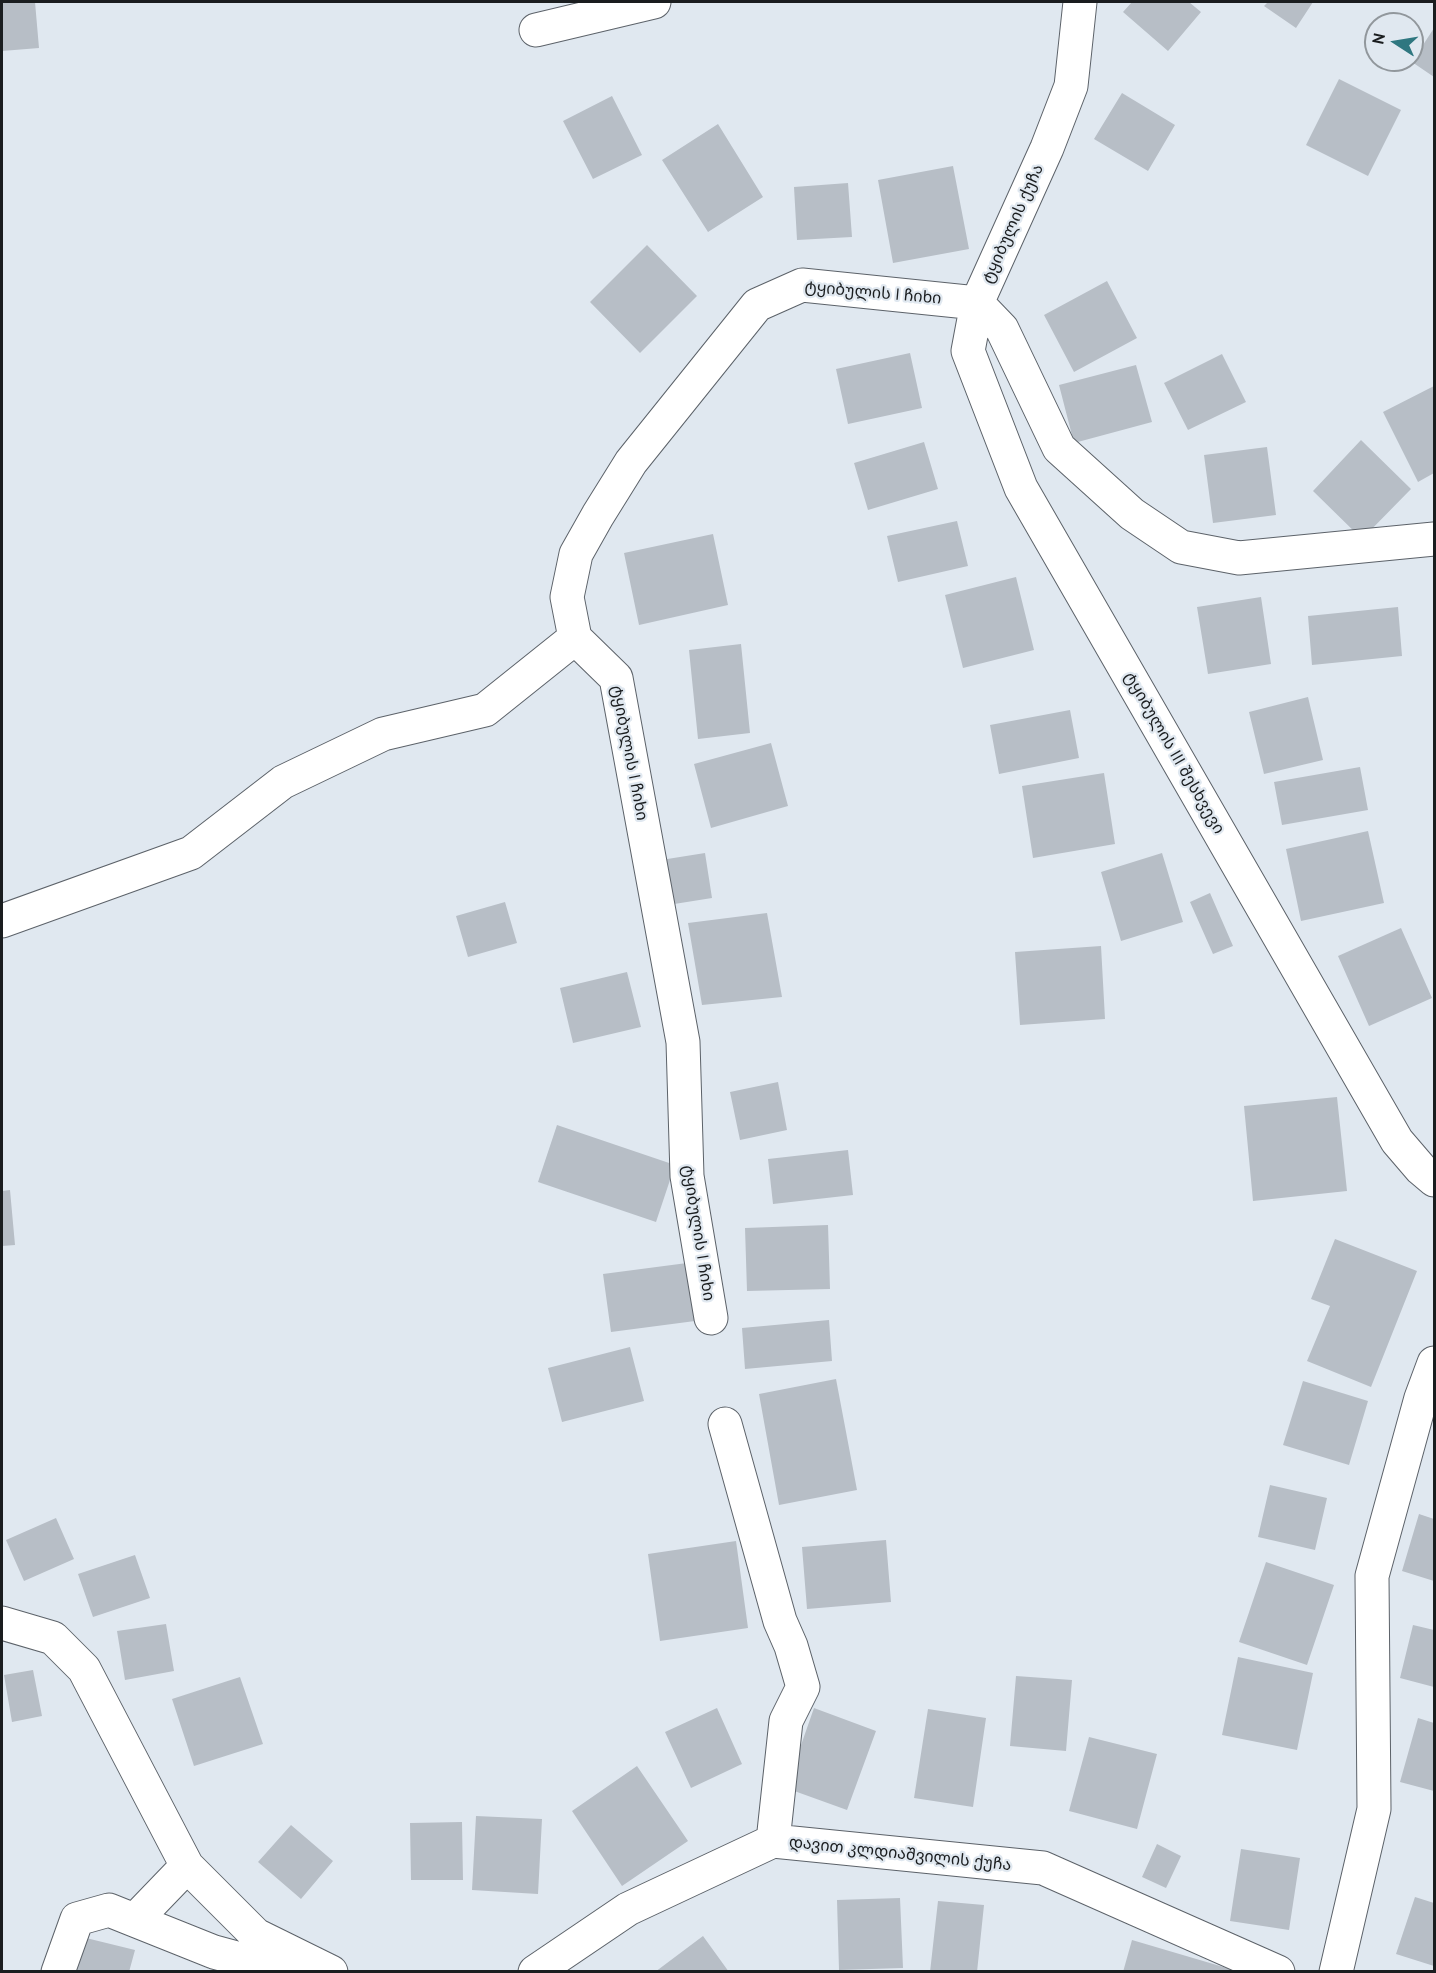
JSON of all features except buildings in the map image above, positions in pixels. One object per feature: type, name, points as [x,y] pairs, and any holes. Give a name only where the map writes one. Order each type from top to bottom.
[{"type":"street","points":[[536,30],[654,2]]},
{"type":"street","name":"ტყიბულის ქუჩა","points":[[1080,2],[1071,86],[1047,148],[977,303],[1002,328],[1059,448],[1132,514],[1181,547],[1239,558],[1434,539]]},
{"type":"street","name":"ტყიბულის I ჩიხი","points":[[711,1318],[687,1176],[683,1042],[616,678],[575,638],[567,597],[576,554],[631,462],[757,305],[802,285],[977,303]]},
{"type":"street","name":"ტყიბულის III შესხვევი","points":[[977,303],[968,351],[1021,488],[1397,1141],[1421,1169],[1434,1180]]},
{"type":"street","points":[[2,921],[191,853],[284,782],[383,734],[485,710],[575,638]]},
{"type":"street","points":[[1336,1971],[1374,1809],[1372,1576],[1421,1398],[1434,1363]]},
{"type":"street","points":[[725,1424],[780,1621],[791,1646],[803,1687],[786,1720],[773,1841]]},
{"type":"street","points":[[2,1623],[53,1638],[84,1669],[188,1866],[256,1935],[321,1967]]},
{"type":"street","name":"დავით კლდიაშვილის ქუჩა","points":[[535,1971],[628,1909],[773,1841],[1043,1868],[1278,1971]]},
{"type":"street","points":[[135,1920],[188,1866]]},
{"type":"street","points":[[58,1971],[76,1919],[109,1910],[214,1952],[262,1965],[321,1967]]}]
